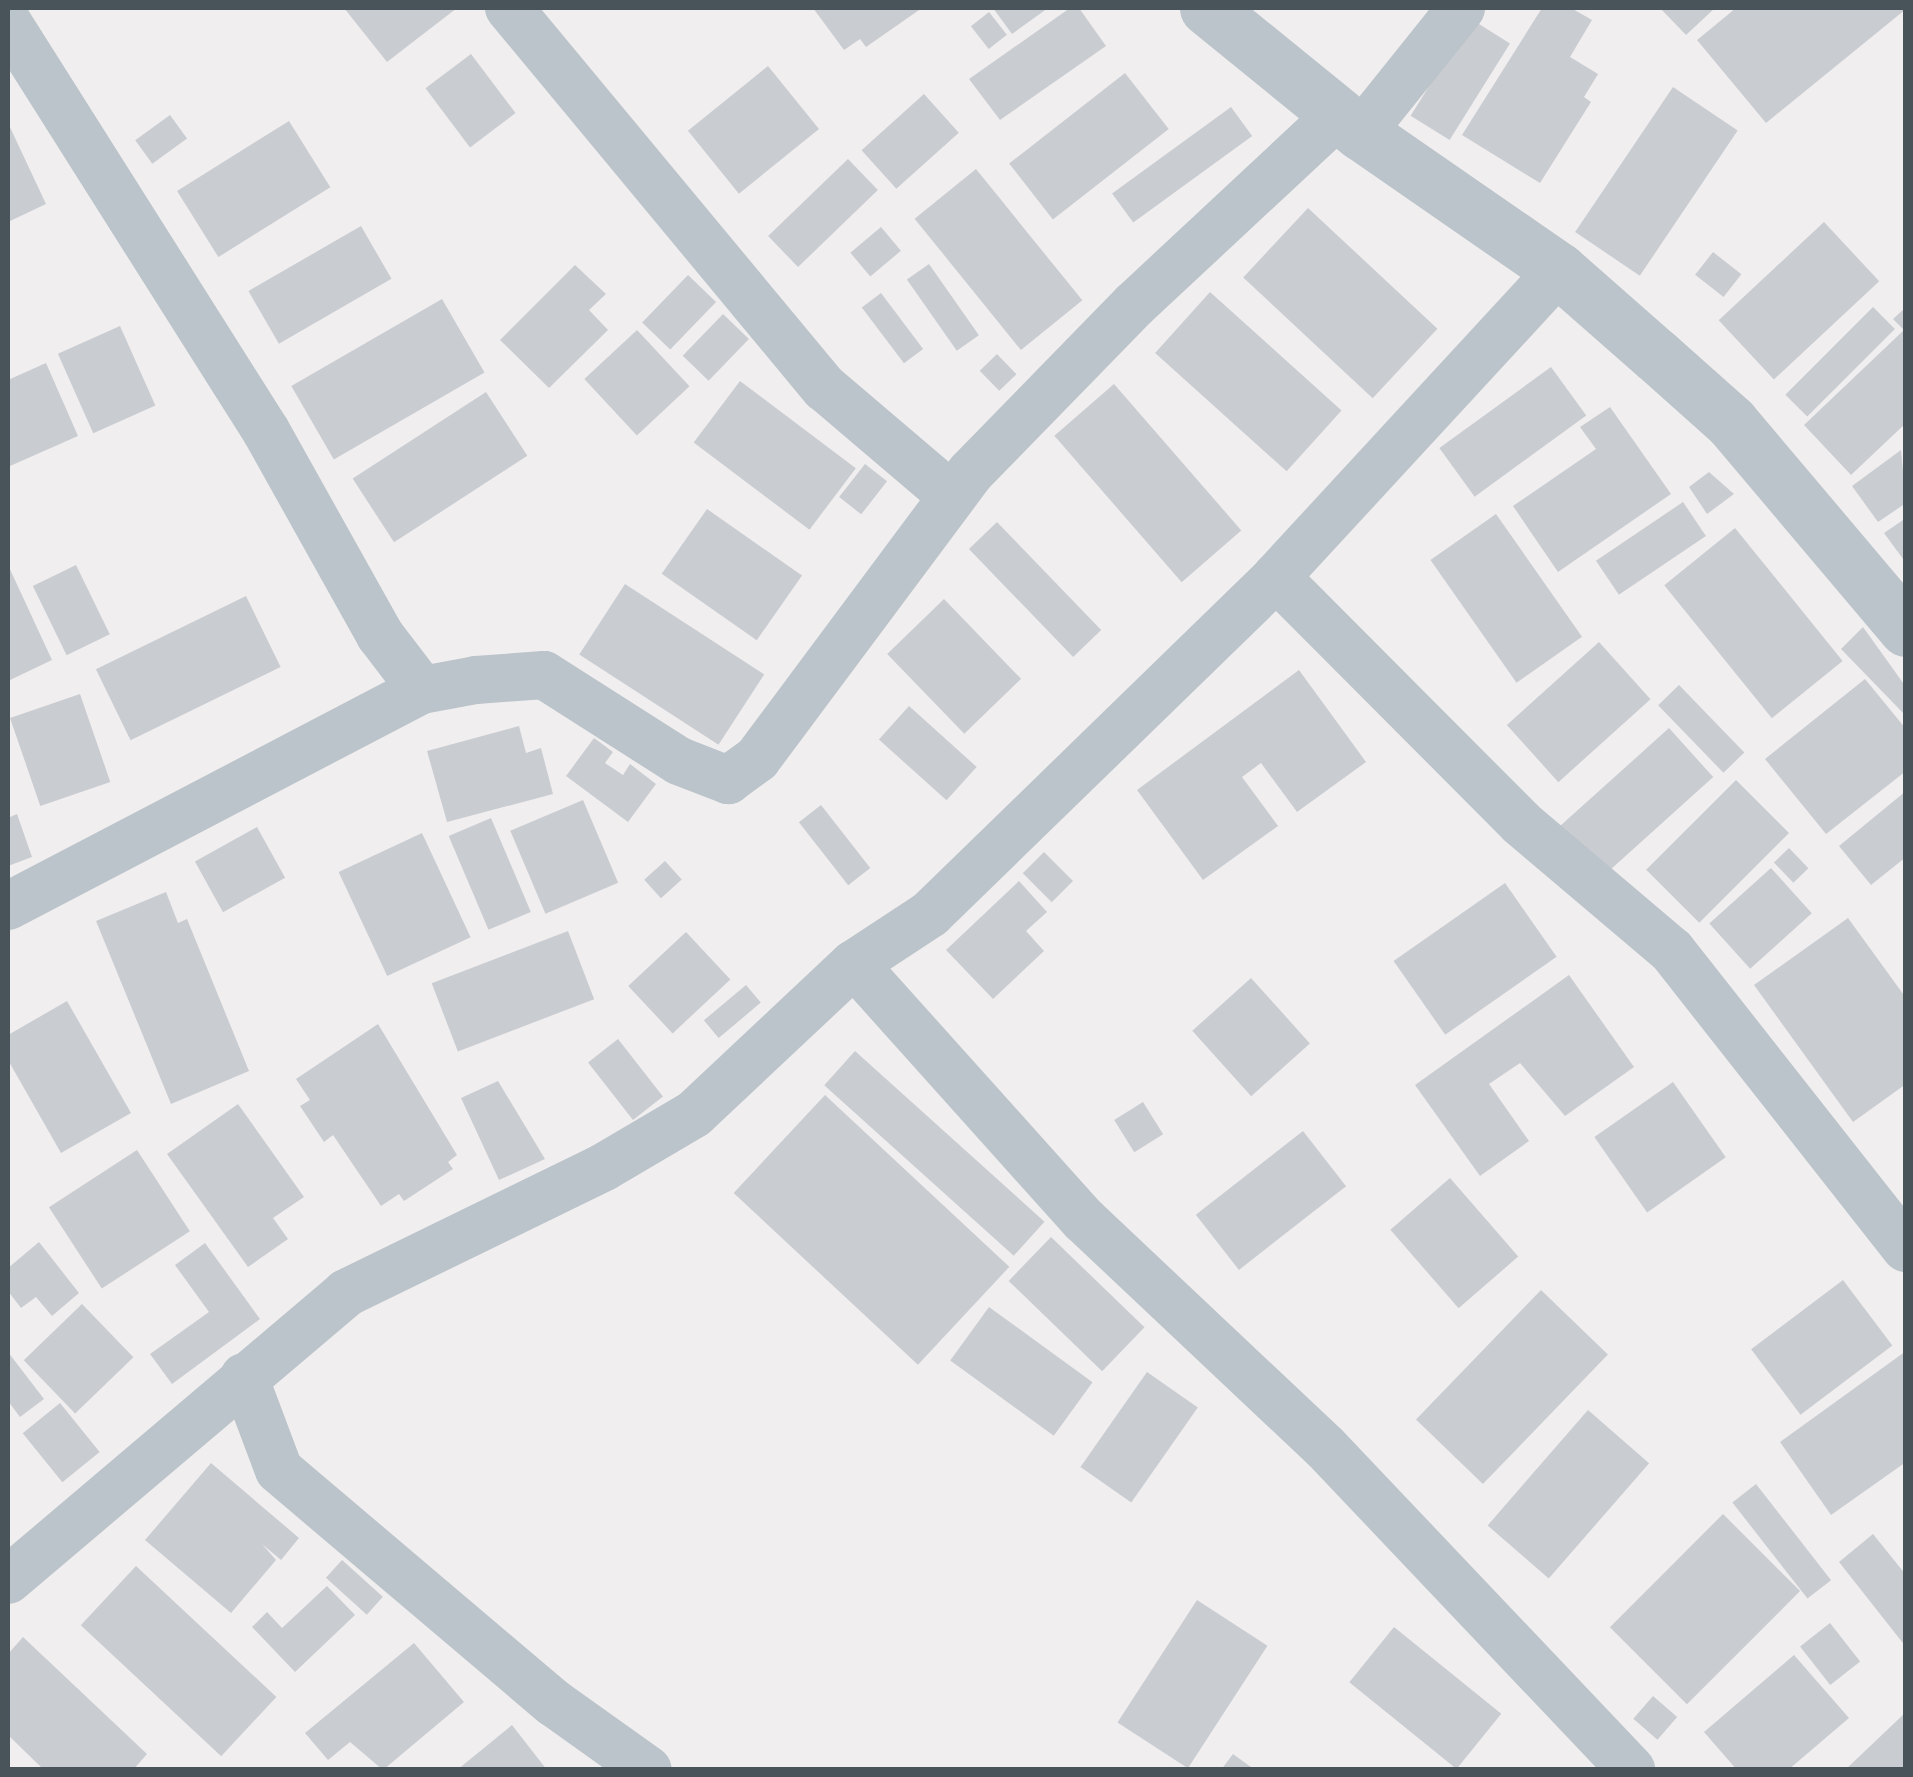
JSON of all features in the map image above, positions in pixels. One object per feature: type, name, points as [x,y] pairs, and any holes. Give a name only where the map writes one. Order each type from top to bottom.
[{"type":"street","points":[[509,8],[825,388],[952,496]]},
{"type":"street","points":[[1207,8],[1349,124],[1558,270],[1731,422],[1906,629]]},
{"type":"street","points":[[8,906],[422,690],[544,675],[679,761],[728,780],[757,759],[952,496],[1136,304],[1349,124],[1461,8]]},
{"type":"street","points":[[8,23],[266,431],[380,635],[422,690]]},
{"type":"street","points":[[8,1580],[346,1293],[604,1168],[694,1114],[854,964],[930,914],[1276,577],[1558,270]]},
{"type":"street","points":[[1276,577],[1521,823],[1672,951],[1906,1248]]},
{"type":"street","points":[[854,964],[1084,1220],[1325,1447],[1631,1770]]},
{"type":"street","points":[[244,1376],[279,1470],[554,1703],[648,1770]]},
{"type":"building","points":[[344,8],[457,8],[387,62]]},
{"type":"building","points":[[813,8],[922,8],[866,47],[860,39],[844,50]]},
{"type":"building","points":[[993,8],[1048,8],[1012,34]]},
{"type":"building","points":[[1070,8],[1079,8],[1106,46],[1000,120],[969,79]]},
{"type":"building","points":[[1542,8],[1571,8],[1592,20],[1570,57],[1598,74],[1584,97],[1591,102],[1540,183],[1462,135]]},
{"type":"building","points":[[1660,8],[1715,8],[1686,35]]},
{"type":"building","points":[[1736,8],[1906,9],[1766,123],[1697,40]]},
{"type":"building","points":[[989,12],[1007,35],[989,49],[971,26]]},
{"type":"building","points":[[1471,19],[1510,43],[1450,140],[1411,116]]},
{"type":"building","points":[[471,54],[516,113],[470,147],[425,88]]},
{"type":"building","points":[[768,66],[819,129],[739,194],[688,131]]},
{"type":"building","points":[[1125,73],[1169,129],[1053,219],[1009,164]]},
{"type":"building","points":[[1673,87],[1738,131],[1640,276],[1575,232]]},
{"type":"building","points":[[924,94],[959,133],[896,189],[862,150]]},
{"type":"building","points":[[1231,107],[1252,136],[1133,223],[1112,193]]},
{"type":"building","points":[[170,115],[187,138],[152,164],[135,140]]},
{"type":"building","points":[[289,121],[330,187],[218,257],[177,191]]},
{"type":"building","points":[[8,123],[46,204],[8,222]]},
{"type":"building","points":[[848,159],[878,190],[798,267],[768,236]]},
{"type":"building","points":[[976,169],[1082,300],[1021,350],[915,219]]},
{"type":"building","points":[[1308,208],[1437,329],[1373,398],[1243,277]]},
{"type":"building","points":[[1824,222],[1879,281],[1774,379],[1719,320]]},
{"type":"building","points":[[361,226],[392,279],[279,344],[248,291]]},
{"type":"building","points":[[881,227],[901,251],[870,276],[850,253]]},
{"type":"building","points":[[1713,252],[1741,274],[1724,297],[1695,275]]},
{"type":"building","points":[[929,264],[979,335],[957,351],[907,279]]},
{"type":"building","points":[[575,265],[606,294],[589,310],[608,330],[549,388],[500,340]]},
{"type":"building","points":[[688,275],[716,302],[670,350],[642,322]]},
{"type":"building","points":[[1210,292],[1342,410],[1287,471],[1155,353]]},
{"type":"building","points":[[881,293],[923,349],[904,363],[862,307]]},
{"type":"building","points":[[442,299],[484,373],[334,460],[291,386]]},
{"type":"building","points":[[1873,307],[1895,329],[1807,417],[1785,395]]},
{"type":"building","points":[[1906,307],[1906,423],[1851,475],[1804,425],[1904,330],[1893,319]]},
{"type":"building","points":[[723,314],[749,339],[709,381],[683,356]]},
{"type":"building","points":[[120,326],[155,405],[93,433],[58,354]]},
{"type":"building","points":[[637,330],[690,386],[637,435],[584,379]]},
{"type":"building","points":[[997,354],[1016,374],[999,391],[980,371]]},
{"type":"building","points":[[46,363],[78,436],[10,466],[8,380]]},
{"type":"building","points":[[1551,367],[1586,416],[1475,497],[1439,448]]},
{"type":"building","points":[[740,381],[856,468],[809,530],[694,442]]},
{"type":"building","points":[[1114,384],[1241,530],[1182,582],[1054,436]]},
{"type":"building","points":[[486,392],[527,456],[394,542],[353,479]]},
{"type":"building","points":[[1610,407],[1671,494],[1558,572],[1513,506],[1596,449],[1580,427]]},
{"type":"building","points":[[1901,450],[1906,503],[1878,522],[1852,486]]},
{"type":"building","points":[[865,464],[887,481],[861,514],[839,497]]},
{"type":"building","points":[[1709,472],[1734,494],[1707,514],[1689,487]]},
{"type":"building","points":[[1683,502],[1706,536],[1619,595],[1596,561]]},
{"type":"building","points":[[707,509],[802,576],[757,640],[662,574]]},
{"type":"building","points":[[1496,514],[1582,637],[1517,683],[1430,560]]},
{"type":"building","points":[[1906,518],[1906,563],[1884,533]]},
{"type":"building","points":[[997,522],[1101,630],[1073,657],[969,549]]},
{"type":"building","points":[[1735,528],[1843,661],[1772,718],[1664,585]]},
{"type":"building","points":[[8,565],[52,660],[8,681]]},
{"type":"building","points":[[76,565],[110,634],[67,655],[33,586]]},
{"type":"building","points":[[625,584],[764,674],[718,745],[579,654]]},
{"type":"building","points":[[246,596],[281,667],[131,740],[96,669]]},
{"type":"building","points":[[944,599],[1021,679],[964,734],[887,654]]},
{"type":"building","points":[[1863,627],[1906,687],[1906,716],[1841,649]]},
{"type":"building","points":[[1599,642],[1651,699],[1558,782],[1507,725]]},
{"type":"building","points":[[1299,670],[1366,762],[1297,812],[1261,763],[1242,777],[1278,826],[1203,880],[1137,790]]},
{"type":"building","points":[[1865,679],[1906,729],[1906,771],[1826,834],[1765,759]]},
{"type":"building","points":[[1679,685],[1744,753],[1723,773],[1658,705]]},
{"type":"building","points":[[80,694],[110,782],[40,806],[10,718]]},
{"type":"building","points":[[909,706],[977,767],[947,800],[879,739]]},
{"type":"building","points":[[519,726],[526,753],[541,748],[553,794],[447,822],[427,751]]},
{"type":"building","points":[[1669,728],[1713,777],[1604,875],[1560,826]]},
{"type":"building","points":[[594,738],[613,752],[605,763],[623,775],[630,764],[656,784],[628,822],[566,776]]},
{"type":"building","points":[[1736,780],[1789,833],[1699,923],[1646,870]]},
{"type":"building","points":[[1906,791],[1906,857],[1871,885],[1839,846]]},
{"type":"building","points":[[583,800],[618,883],[545,914],[510,831]]},
{"type":"building","points":[[821,805],[870,868],[848,885],[799,822]]},
{"type":"building","points":[[17,814],[32,857],[8,866],[8,818]]},
{"type":"building","points":[[491,818],[531,912],[489,930],[449,836]]},
{"type":"building","points":[[257,827],[285,878],[223,912],[195,861]]},
{"type":"building","points":[[422,833],[471,937],[387,976],[339,872]]},
{"type":"building","points":[[1789,848],[1808,868],[1793,883],[1774,863]]},
{"type":"building","points":[[1044,852],[1073,881],[1052,902],[1023,873]]},
{"type":"building","points":[[665,861],[682,880],[661,898],[644,880]]},
{"type":"building","points":[[1771,868],[1812,913],[1750,969],[1709,924]]},
{"type":"building","points":[[1019,881],[1047,912],[1026,931],[1044,951],[993,999],[946,950]]},
{"type":"building","points":[[1505,883],[1557,957],[1445,1035],[1394,961]]},
{"type":"building","points":[[166,892],[178,923],[187,919],[249,1071],[171,1104],[96,921]]},
{"type":"building","points":[[1848,918],[1906,998],[1906,1084],[1853,1122],[1754,985]]},
{"type":"building","points":[[568,931],[594,999],[458,1051],[432,983]]},
{"type":"building","points":[[686,932],[730,980],[673,1033],[628,986]]},
{"type":"building","points":[[1569,975],[1634,1067],[1565,1116],[1520,1063],[1489,1084],[1529,1141],[1480,1176],[1415,1085]]},
{"type":"building","points":[[1251,978],[1310,1043],[1251,1096],[1192,1031]]},
{"type":"building","points":[[746,985],[761,1003],[719,1038],[704,1020]]},
{"type":"building","points":[[67,1001],[131,1113],[61,1153],[8,1060],[8,1035]]},
{"type":"building","points":[[378,1024],[457,1155],[448,1162],[453,1169],[404,1201],[399,1194],[381,1206],[333,1135],[324,1142],[300,1106],[310,1100],[296,1079]]},
{"type":"building","points":[[618,1039],[663,1097],[633,1120],[588,1062]]},
{"type":"building","points":[[855,1051],[1045,1222],[1014,1256],[824,1085]]},
{"type":"building","points":[[498,1081],[545,1159],[499,1180],[461,1098]]},
{"type":"building","points":[[1673,1082],[1726,1157],[1647,1212],[1594,1137]]},
{"type":"building","points":[[825,1095],[1009,1267],[918,1365],[734,1193]]},
{"type":"building","points":[[1143,1102],[1163,1134],[1134,1152],[1114,1120]]},
{"type":"building","points":[[238,1104],[304,1197],[273,1218],[288,1239],[248,1267],[167,1154]]},
{"type":"building","points":[[1303,1131],[1346,1186],[1239,1270],[1196,1215]]},
{"type":"building","points":[[137,1150],[190,1231],[102,1289],[49,1207]]},
{"type":"building","points":[[1450,1178],[1518,1256],[1459,1308],[1390,1230]]},
{"type":"building","points":[[1051,1237],[1145,1327],[1102,1371],[1009,1281]]},
{"type":"building","points":[[39,1242],[79,1293],[52,1316],[36,1297],[21,1308],[8,1291],[8,1268]]},
{"type":"building","points":[[205,1243],[260,1319],[172,1384],[150,1354],[209,1312],[175,1265]]},
{"type":"building","points":[[1843,1280],[1892,1345],[1801,1415],[1751,1349]]},
{"type":"building","points":[[1541,1290],[1608,1355],[1483,1484],[1416,1419]]},
{"type":"building","points":[[82,1304],[133,1357],[75,1413],[24,1360]]},
{"type":"building","points":[[989,1307],[1093,1382],[1054,1436],[950,1360]]},
{"type":"building","points":[[1906,1351],[1906,1462],[1831,1515],[1780,1442]]},
{"type":"building","points":[[8,1352],[44,1399],[20,1417],[8,1401]]},
{"type":"building","points":[[1147,1372],[1198,1408],[1131,1503],[1080,1467]]},
{"type":"building","points":[[60,1403],[100,1452],[62,1482],[23,1433]]},
{"type":"building","points":[[1588,1410],[1649,1463],[1549,1579],[1488,1525]]},
{"type":"building","points":[[211,1463],[299,1538],[281,1560],[262,1544],[276,1560],[231,1613],[145,1540]]},
{"type":"building","points":[[1756,1484],[1831,1580],[1807,1599],[1732,1502]]},
{"type":"building","points":[[1723,1514],[1800,1591],[1687,1704],[1610,1627]]},
{"type":"building","points":[[1873,1534],[1906,1575],[1906,1647],[1839,1562]]},
{"type":"building","points":[[342,1560],[383,1597],[367,1615],[326,1578]]},
{"type":"building","points":[[136,1566],[276,1697],[221,1756],[81,1625]]},
{"type":"building","points":[[327,1586],[355,1615],[295,1672],[252,1627],[267,1612],[282,1628]]},
{"type":"building","points":[[1197,1600],[1267,1646],[1188,1768],[1117,1722]]},
{"type":"building","points":[[1830,1623],[1860,1662],[1830,1685],[1800,1646]]},
{"type":"building","points":[[1394,1627],[1501,1714],[1457,1769],[1349,1682]]},
{"type":"building","points":[[23,1637],[147,1754],[133,1770],[44,1770],[8,1735],[8,1654]]},
{"type":"building","points":[[414,1643],[464,1702],[383,1770],[350,1742],[328,1760],[305,1733]]},
{"type":"building","points":[[1794,1655],[1849,1718],[1788,1770],[1737,1770],[1704,1732]]},
{"type":"building","points":[[1653,1696],[1677,1717],[1657,1740],[1633,1719]]},
{"type":"building","points":[[1906,1712],[1906,1770],[1845,1770]]},
{"type":"building","points":[[512,1725],[547,1770],[457,1770]]},
{"type":"building","points":[[1233,1754],[1255,1770],[1221,1770]]}]
